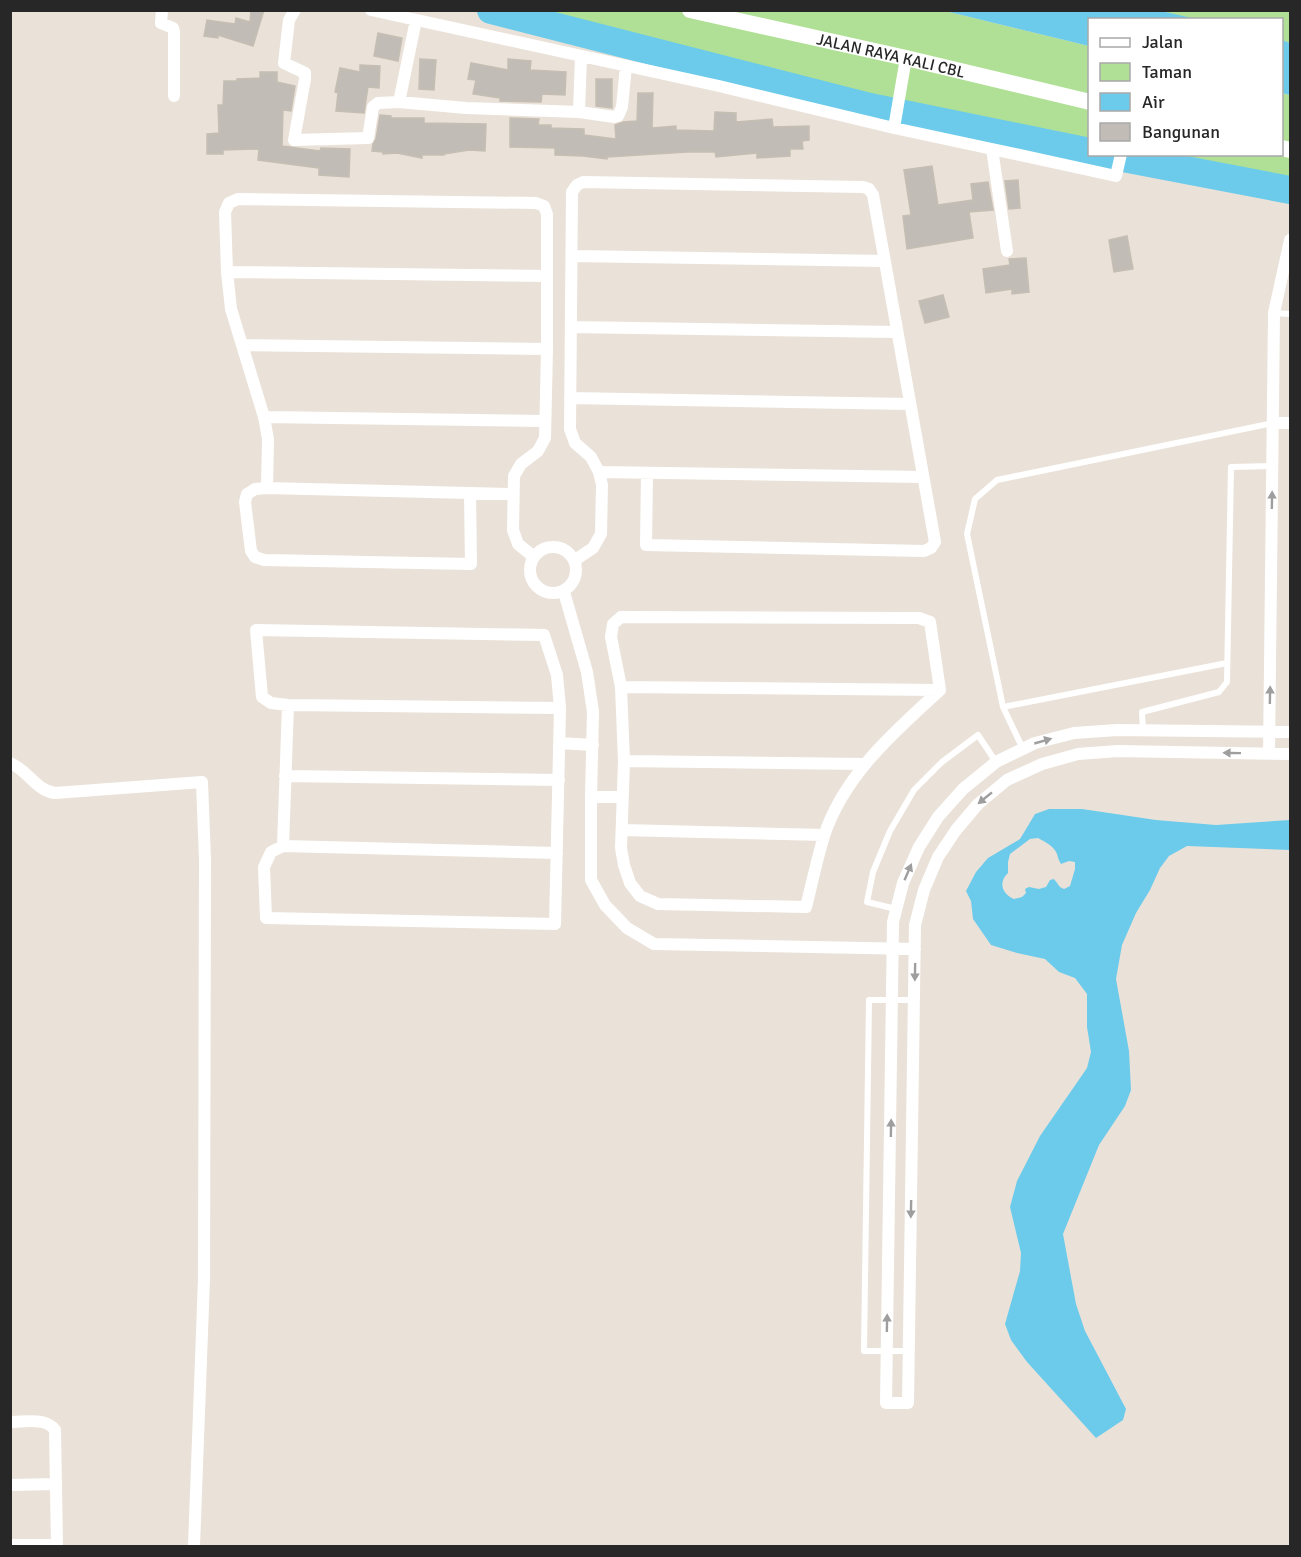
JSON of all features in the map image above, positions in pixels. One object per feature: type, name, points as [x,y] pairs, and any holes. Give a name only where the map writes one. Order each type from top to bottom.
[{"type":"main road","name":"JALAN RAYA KALI CBL","points":[[690,10],[1088,102]]},
{"type":"street","points":[[162,10],[161,23],[170,26],[174,32],[174,96]]},
{"type":"street","points":[[295,10],[289,20],[284,63],[305,73],[294,140],[368,138],[374,105],[378,103],[399,102],[466,108],[579,112],[614,117],[618,116],[621,107],[626,66]]},
{"type":"street","points":[[371,10],[389,12],[416,20],[895,124],[992,149],[1116,176],[1119,161]]},
{"type":"street","points":[[399,102],[416,20]]},
{"type":"street","points":[[579,112],[581,56]]},
{"type":"street","points":[[895,124],[906,58]]},
{"type":"street","points":[[992,149],[1007,252]]},
{"type":"street","points":[[575,560],[593,548],[601,534],[602,485],[599,472],[591,458],[575,443],[570,429],[572,192],[577,185],[584,182],[863,187],[869,189],[873,195],[923,477],[934,542],[932,548],[924,551],[646,545],[646,472]]},
{"type":"street","points":[[267,488],[268,440],[264,417],[231,309],[225,212],[229,203],[237,199],[536,203],[544,206],[547,214],[545,438],[538,451],[521,464],[514,476],[513,494],[513,530],[518,544],[534,556]]},
{"type":"street","points":[[1269,753],[1274,313],[1290,240]]},
{"type":"street","points":[[572,256],[885,261]]},
{"type":"street","points":[[227,272],[547,276]]},
{"type":"street","points":[[571,327],[897,332]]},
{"type":"street","points":[[242,345],[547,349]]},
{"type":"street","points":[[570,398],[910,404]]},
{"type":"street","points":[[264,417],[545,421]]},
{"type":"street","points":[[1273,423],[1290,423]]},
{"type":"street","points":[[599,472],[923,477]]},
{"type":"street","points":[[471,493],[471,564],[264,560],[255,557],[251,551],[244,502],[247,494],[255,489],[267,488],[513,494]]},
{"type":"street","points":[[555,546],[567,550],[575,560],[577,572],[573,584],[564,592],[551,594],[540,590],[532,580],[530,568],[534,556],[543,549],[555,546]]},
{"type":"street","points":[[564,592],[587,672],[593,712],[591,880],[605,905],[627,928],[654,944],[915,949]]},
{"type":"street","points":[[621,616],[919,618],[930,622],[940,690],[864,764],[839,801],[825,835],[806,907],[658,904],[640,896],[630,883],[621,848],[624,761],[621,687],[611,637],[613,624],[621,616]]},
{"type":"street","points":[[557,853],[283,846],[271,852],[264,867],[266,918],[555,924],[557,853],[560,743],[560,708],[557,675],[544,635],[256,630],[262,696],[271,703],[560,708]]},
{"type":"street","points":[[621,687],[940,690]]},
{"type":"street","points":[[283,846],[288,705]]},
{"type":"street","points":[[1290,732],[1118,730],[1074,733],[1035,743],[996,762],[963,789],[919,847],[907,874],[893,922],[886,1403],[908,1403],[915,925],[924,890],[938,857],[956,830],[978,804],[1008,780],[1042,764],[1078,754],[1118,751],[1290,754]]},
{"type":"street","points":[[560,743],[593,745]]},
{"type":"street","points":[[624,761],[864,764]]},
{"type":"street","points":[[10,763],[19,767],[40,788],[55,793],[202,782],[205,850],[204,1279],[194,1546]]},
{"type":"street","points":[[285,776],[559,780]]},
{"type":"street","points":[[591,797],[622,797]]},
{"type":"street","points":[[622,830],[825,835]]},
{"type":"street","points":[[10,1422],[44,1421],[51,1424],[55,1430],[57,1546],[10,1545]]},
{"type":"street","points":[[10,1485],[56,1484]]},
{"type":"lane","points":[[1274,313],[1290,314]]},
{"type":"lane","points":[[1023,749],[1003,707],[967,534],[975,499],[998,480],[1273,423]]},
{"type":"lane","points":[[1143,730],[1142,712],[1220,692],[1227,682],[1231,467],[1272,466]]},
{"type":"lane","points":[[1003,707],[1227,663]]},
{"type":"lane","points":[[897,909],[867,902],[873,872],[890,831],[914,790],[942,762],[978,735],[996,762]]},
{"type":"lane","points":[[909,1351],[864,1351],[868,1000],[915,1000]]},
{"type":"green space","points":[[504,10],[945,11],[1088,46],[1088,145],[503,12]]},
{"type":"green space","points":[[1159,11],[1290,11],[1290,43],[1283,40],[1283,18],[1191,18]]},
{"type":"green space","points":[[1283,93],[1290,95],[1290,190],[1137,156],[1283,156]]},
{"type":"water","points":[[945,11],[1161,11],[1192,18],[1088,18],[1088,46]]},
{"type":"water","points":[[1283,40],[1290,43],[1290,95],[1283,93]]},
{"type":"water","points":[[1049,809],[1082,809],[1156,820],[1216,825],[1290,820],[1290,850],[1187,846],[1169,856],[1136,913],[1122,945],[1116,979],[1129,1051],[1131,1090],[1125,1106],[1099,1145],[1063,1234],[1076,1304],[1085,1331],[1126,1409],[1123,1420],[1096,1438],[1027,1362],[1011,1340],[1005,1324],[1020,1271],[1021,1253],[1010,1207],[1017,1181],[1040,1136],[1087,1068],[1091,1052],[1087,1027],[1087,994],[1075,978],[1059,972],[1045,959],[991,945],[973,919],[971,901],[966,891],[976,872],[988,858],[1020,839],[1035,814]],"holes":[[[1038,838],[1054,849],[1061,864],[1069,861],[1075,862],[1070,886],[1064,889],[1054,879],[1050,880],[1046,887],[1039,889],[1029,887],[1025,889],[1026,893],[1022,897],[1014,899],[1004,891],[1002,884],[1008,873],[1010,854],[1030,839]]]},
{"type":"building","points":[[251,10],[264,10],[253,46],[218,35],[218,38],[204,36],[207,20],[235,24],[236,18],[250,22]]},
{"type":"building","points":[[378,33],[402,38],[398,61],[374,56]]},
{"type":"building","points":[[420,59],[436,60],[434,90],[419,89]]},
{"type":"building","points":[[508,59],[531,61],[530,70],[566,72],[565,95],[542,94],[541,102],[500,101],[500,98],[473,94],[476,80],[468,79],[471,63],[508,70]]},
{"type":"building","points":[[360,65],[380,66],[379,88],[368,87],[364,113],[336,111],[338,93],[335,92],[340,68],[360,72]]},
{"type":"building","points":[[260,72],[277,72],[277,82],[295,86],[291,111],[283,110],[282,146],[320,151],[321,148],[350,149],[349,177],[319,175],[319,168],[258,160],[259,149],[223,150],[223,154],[207,154],[207,134],[219,133],[218,105],[223,105],[224,81],[260,78]]},
{"type":"building","points":[[596,79],[612,79],[612,108],[596,106]]},
{"type":"building","points":[[638,93],[653,93],[652,128],[676,126],[676,130],[714,131],[715,112],[736,113],[736,122],[772,119],[773,127],[809,126],[809,140],[802,141],[803,149],[790,149],[790,156],[757,158],[757,153],[716,157],[715,152],[687,152],[607,157],[607,159],[555,155],[555,148],[510,147],[510,118],[539,119],[538,125],[551,125],[551,128],[584,129],[584,135],[616,139],[615,125],[637,121]]},
{"type":"building","points":[[380,115],[391,116],[391,118],[424,118],[424,123],[486,124],[485,151],[469,150],[444,155],[422,155],[422,158],[372,151]]},
{"type":"building","points":[[932,166],[938,205],[973,200],[971,184],[988,182],[993,210],[969,212],[973,238],[907,249],[903,216],[911,215],[904,170]]},
{"type":"building","points":[[1018,180],[1020,208],[1009,209],[1005,181]]},
{"type":"building","points":[[1127,236],[1133,269],[1114,272],[1109,240]]},
{"type":"building","points":[[1026,258],[1029,292],[1012,294],[1012,289],[986,293],[983,269],[1010,265],[1009,259]]},
{"type":"building","points":[[943,295],[949,317],[925,323],[919,301]]},
{"type":"waterway","points":[[491,10],[870,107],[1088,152]]},
{"type":"waterway","points":[[1112,156],[1290,190]]}]
